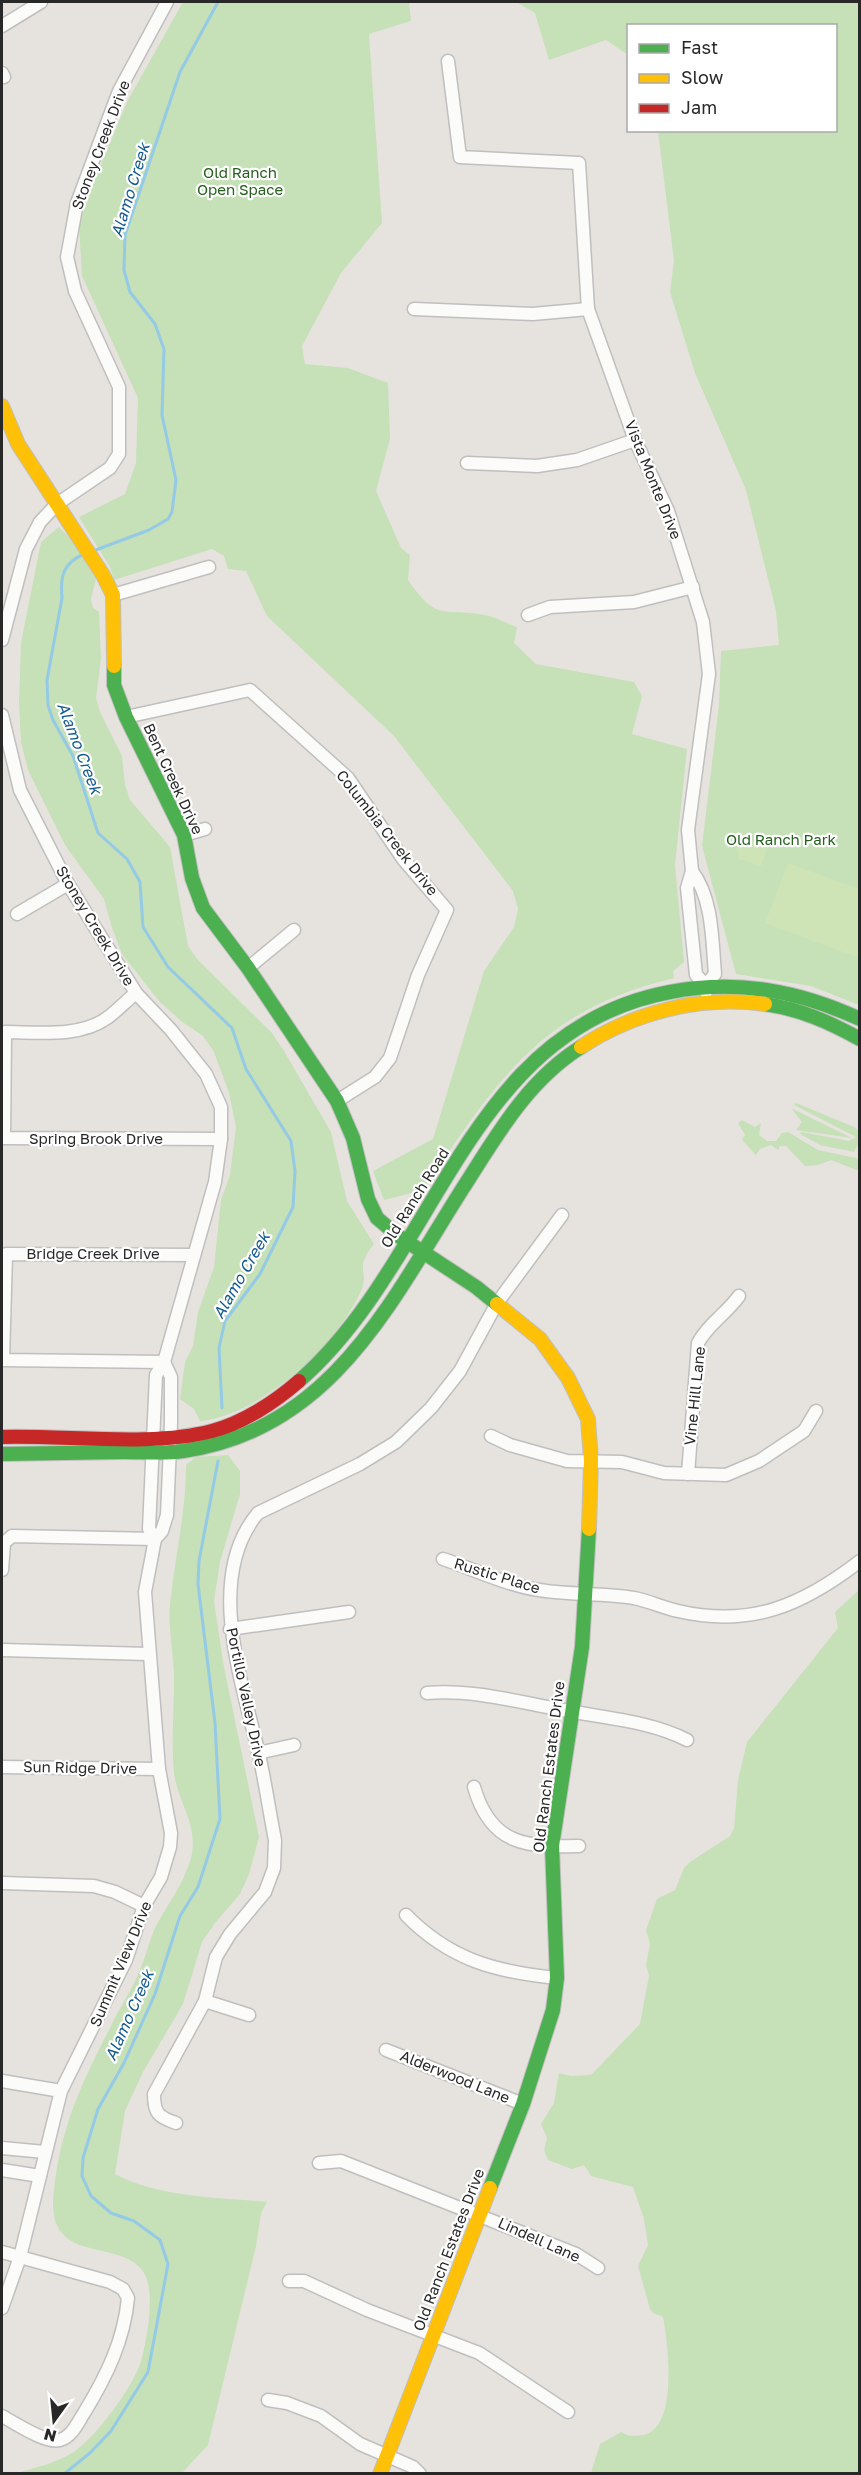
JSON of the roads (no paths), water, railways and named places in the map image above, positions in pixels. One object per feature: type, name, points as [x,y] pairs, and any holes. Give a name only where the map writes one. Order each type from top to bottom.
[{"type":"street","points":[[2,26],[41,2]]},
{"type":"street","name":"Stoney Creek Drive","points":[[2,640],[26,549],[40,522],[57,504],[110,468],[119,454],[119,387],[75,291],[67,257],[77,203],[119,90],[167,2]]},
{"type":"street","name":"Vista Monte Drive","points":[[448,61],[460,157],[579,163],[588,309],[635,440],[668,511],[703,622],[709,674],[688,830],[692,871],[687,888],[696,975],[706,985],[707,1002]]},
{"type":"street","points":[[414,309],[533,314],[588,309]]},
{"type":"street","name":"Bent Creek Drive","points":[[3,410],[18,444],[104,575],[113,596],[114,685],[126,717],[184,835],[192,878],[202,908],[248,969],[337,1101],[353,1138],[368,1199],[377,1218],[408,1241]]},
{"type":"street","points":[[467,463],[547,464],[577,460],[635,440]]},
{"type":"street","points":[[113,596],[209,567]]},
{"type":"street","points":[[528,615],[550,607],[634,602],[693,587]]},
{"type":"street","name":"Columbia Creek Drive","points":[[126,717],[250,690],[348,778],[403,859],[447,910],[418,975],[390,1058],[375,1077],[337,1101]]},
{"type":"street","name":"Stoney Creek Drive","points":[[2,716],[21,790],[68,884],[136,993],[171,1030],[206,1074],[221,1107],[221,1139],[215,1182],[164,1362],[156,1375],[153,1438]]},
{"type":"street","points":[[184,835],[205,829]]},
{"type":"street","name":"Vista Monte Drive","points":[[692,871],[703,885],[710,921],[715,974],[706,985]]},
{"type":"street","points":[[17,914],[68,884]]},
{"type":"street","points":[[248,969],[294,930]]},
{"type":"street","name":"Old Ranch Road","points":[[2,1454],[153,1453],[182,1437],[228,1425],[300,1383],[332,1353],[362,1313],[492,1107],[519,1074],[550,1045],[586,1021],[629,1000],[706,985],[727,984],[775,988],[813,998],[860,1019]]},
{"type":"street","name":"Spring Brook Drive","points":[[136,993],[106,1019],[89,1027],[60,1032],[5,1032],[4,1138],[221,1139]]},
{"type":"street","name":"Old Ranch Road","points":[[2,1437],[153,1438],[170,1445],[231,1440],[266,1424],[311,1396],[347,1363],[378,1322],[509,1115],[561,1059],[593,1038],[633,1018],[687,1004],[728,1000],[772,1005],[808,1014],[860,1039]]},
{"type":"street","name":"Portillo Valley Drive","points":[[176,2123],[161,2118],[154,2109],[154,2094],[205,2001],[216,1957],[230,1934],[265,1892],[274,1868],[275,1840],[230,1629],[231,1586],[247,1527],[258,1514],[360,1464],[396,1442],[431,1408],[460,1371],[497,1303],[562,1215]]},
{"type":"street","name":"Old Ranch Estates Drive","points":[[380,2474],[523,2104],[543,2049],[553,2010],[557,1978],[552,1846],[582,1647],[587,1596],[591,1460],[588,1419],[568,1378],[540,1340],[497,1303],[408,1241]]},
{"type":"street","name":"Bridge Creek Drive","points":[[164,1362],[3,1360],[6,1254],[194,1255]]},
{"type":"street","name":"Vine Hill Lane","points":[[688,1474],[698,1343],[706,1328],[729,1310],[739,1296]]},
{"type":"street","name":"Stoney Creek Drive","points":[[164,1362],[171,1377],[170,1445]]},
{"type":"street","points":[[491,1436],[510,1445],[567,1461],[622,1462],[664,1473],[726,1475],[759,1461],[804,1431],[816,1411]]},
{"type":"street","name":"Summit View Drive","points":[[153,1438],[149,1528],[155,1539]]},
{"type":"street","name":"Summit View Drive","points":[[2,2308],[20,2257],[61,2091],[126,1959],[144,1906],[161,1877],[170,1847],[171,1833],[159,1769],[148,1654],[145,1592],[155,1539],[162,1531],[167,1515],[170,1445]]},
{"type":"street","points":[[2,1570],[4,1543],[12,1536],[155,1539]]},
{"type":"street","name":"Rustic Place","points":[[443,1559],[536,1590],[587,1596],[635,1598],[679,1611],[720,1618],[758,1615],[797,1602],[830,1585],[860,1561]]},
{"type":"street","points":[[230,1629],[349,1612]]},
{"type":"street","points":[[2,1650],[148,1654]]},
{"type":"street","points":[[427,1693],[452,1690],[666,1729],[687,1740]]},
{"type":"street","points":[[258,1754],[294,1745]]},
{"type":"street","name":"Sun Ridge Drive","points":[[2,1767],[159,1769]]},
{"type":"street","points":[[474,1787],[480,1807],[504,1835],[523,1844],[579,1846]]},
{"type":"street","points":[[2,1883],[94,1886],[115,1892],[144,1906]]},
{"type":"street","points":[[406,1915],[425,1934],[483,1966],[509,1973],[557,1978]]},
{"type":"street","points":[[205,2001],[249,2015]]},
{"type":"street","name":"Alderwood Lane","points":[[386,2050],[523,2104]]},
{"type":"street","points":[[2,2081],[61,2091]]},
{"type":"street","points":[[2,2148],[45,2152]]},
{"type":"street","name":"Lindell Lane","points":[[319,2163],[341,2161],[576,2254],[598,2268]]},
{"type":"street","points":[[2,2170],[40,2176]]},
{"type":"street","points":[[2,2252],[110,2282],[123,2289],[128,2298],[127,2314],[118,2346],[102,2384],[70,2433],[60,2440],[48,2439],[2,2416]]},
{"type":"street","points":[[289,2281],[304,2281],[367,2310],[480,2353],[568,2412]]},
{"type":"street","points":[[268,2400],[287,2403],[321,2416],[360,2444],[413,2467],[420,2474]]},
{"type":"waterway","name":"Alamo Creek","points":[[93,551],[149,530],[168,519],[172,512],[176,480],[162,415],[164,349],[155,324],[130,292],[124,270],[125,235],[180,72],[218,2]]},
{"type":"waterway","name":"Alamo Creek","points":[[84,554],[71,562],[64,571],[62,598],[47,680],[48,705],[53,720],[73,756],[98,833],[127,859],[140,882],[143,927],[168,967],[232,1028],[246,1069],[291,1141],[295,1171],[293,1207],[260,1274],[225,1321],[219,1348],[222,1408]]},
{"type":"waterway","name":"Alamo Creek","points":[[64,2474],[90,2453],[111,2431],[148,2372],[168,2264],[160,2240],[134,2221],[111,2213],[91,2196],[82,2176],[83,2158],[98,2109],[124,2063],[155,1994],[180,1916],[198,1887],[220,1819],[215,1723],[198,1584],[199,1561],[218,1461]]},
{"type":"park label","name":"Old Ranch Open Space","points":[[240,182]]},
{"type":"park label","name":"Old Ranch Park","points":[[781,840]]}]
